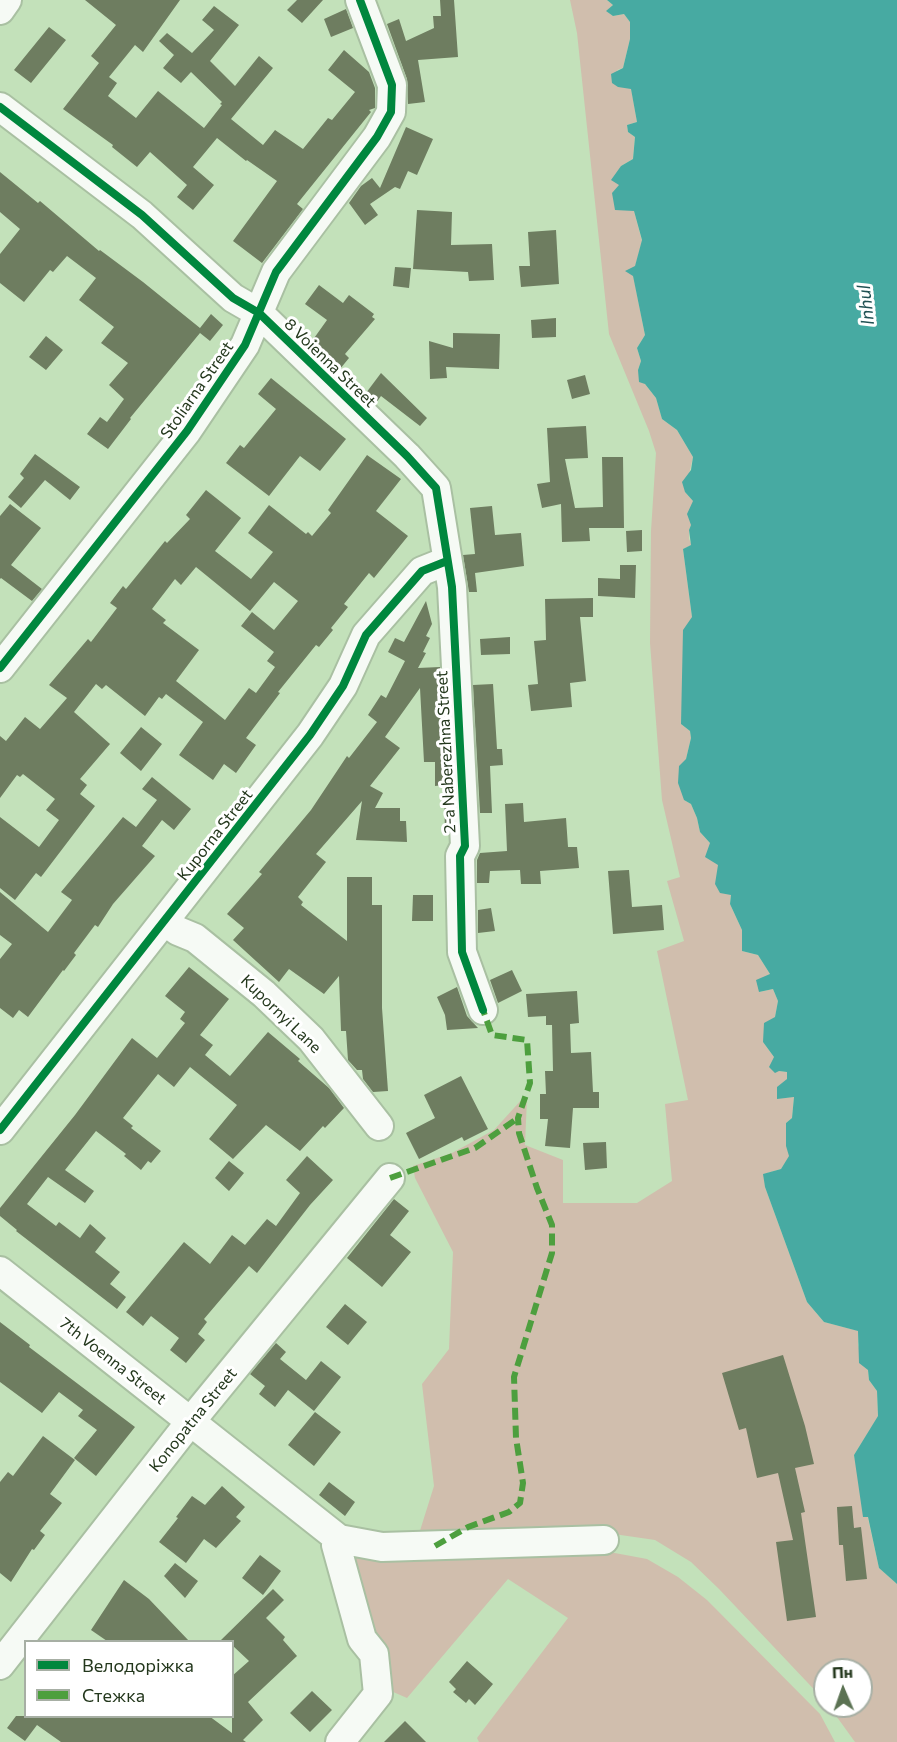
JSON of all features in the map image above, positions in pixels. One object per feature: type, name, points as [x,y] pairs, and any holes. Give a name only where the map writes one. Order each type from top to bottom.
[{"type":"street","points":[[0,10],[7,0]]},
{"type":"street","name":"Stoliarna Street","points":[[0,668],[187,431],[245,345],[276,272],[377,137],[391,112],[392,85],[360,0]]},
{"type":"street","name":"8 Voienna Street","points":[[0,106],[142,215],[233,298],[259,313],[407,456],[436,488],[447,561]]},
{"type":"street","name":"Kuporna Street","points":[[0,1130],[310,735],[343,686],[366,635],[422,571],[447,561]]},
{"type":"street","name":"2-a Naberezhna Street","points":[[447,561],[452,587],[465,846],[460,856],[462,952],[483,1010]]},
{"type":"street","name":"Kupornyi Lane","points":[[164,921],[178,931],[195,938],[264,994],[303,1031],[379,1126]]},
{"type":"street","name":"Konopatna Street","points":[[0,1665],[189,1422],[390,1178]]},
{"type":"street","name":"7th Voenna Street","points":[[0,1271],[339,1539],[382,1547],[604,1540]]},
{"type":"street","points":[[339,1539],[336,1545],[362,1639],[374,1654],[378,1694],[340,1742]]},
{"type":"shaded area","points":[[570,0],[607,0],[613,5],[607,11],[613,16],[624,14],[630,22],[630,39],[623,68],[617,70],[631,88],[637,122],[627,125],[628,132],[635,137],[633,159],[621,166],[619,185],[634,211],[642,241],[633,275],[645,335],[637,348],[641,361],[638,370],[656,398],[662,419],[677,430],[693,457],[685,492],[693,501],[689,530],[692,545],[683,549],[692,617],[681,724],[690,731],[691,738],[686,759],[684,800],[691,804],[700,832],[710,843],[731,895],[730,904],[742,930],[742,951],[758,955],[770,974],[759,992],[773,989],[778,1001],[775,1017],[763,1042],[774,1057],[779,1071],[787,1072],[787,1079],[777,1098],[794,1097],[792,1118],[786,1123],[786,1145],[790,1156],[781,1169],[764,1174],[765,1187],[807,1302],[824,1322],[859,1331],[858,1345],[868,1370],[869,1380],[877,1391],[878,1417],[854,1455],[879,1568],[897,1584],[897,1742],[855,1742],[838,1718],[873,1718],[873,1658],[813,1658],[813,1688],[691,1562],[655,1540],[600,1532],[418,1537],[434,1486],[422,1384],[449,1349],[453,1252],[415,1178],[413,1166],[452,1153],[494,1130],[524,1097],[527,1098],[525,1145],[563,1160],[563,1203],[637,1203],[672,1181],[665,1104],[688,1100],[657,951],[684,941],[667,881],[680,877],[662,800],[650,643],[651,531],[656,453],[609,334],[577,33]]},
{"type":"shaded area","points":[[349,1549],[604,1551],[647,1559],[678,1577],[707,1600],[813,1707],[813,1718],[822,1718],[835,1742],[479,1742],[477,1738],[568,1618],[508,1579],[407,1698],[391,1691]]},
{"type":"water","name":"Inhul","points":[[607,0],[897,0],[897,1584],[879,1568],[868,1517],[863,1517],[854,1455],[878,1416],[877,1391],[869,1380],[868,1370],[859,1363],[858,1331],[824,1322],[807,1302],[765,1187],[763,1174],[781,1169],[789,1156],[786,1146],[786,1123],[792,1118],[794,1097],[777,1099],[777,1087],[787,1079],[787,1072],[775,1073],[769,1067],[774,1057],[763,1042],[764,1023],[775,1017],[778,1001],[773,989],[759,992],[756,980],[770,974],[758,955],[742,951],[742,930],[730,904],[731,895],[720,893],[715,884],[718,865],[705,857],[710,843],[700,832],[691,804],[684,800],[678,783],[679,766],[686,759],[691,738],[690,731],[681,724],[683,630],[692,617],[683,549],[691,545],[689,530],[691,525],[687,514],[693,501],[685,492],[682,482],[691,470],[693,457],[677,430],[662,419],[656,398],[645,384],[639,382],[638,370],[641,361],[637,348],[645,335],[633,276],[625,271],[635,266],[642,240],[634,211],[615,210],[612,193],[619,185],[611,180],[621,166],[633,159],[635,137],[628,132],[627,125],[637,122],[631,89],[618,87],[612,83],[611,74],[623,68],[630,39],[630,22],[624,14],[613,16],[606,11],[613,5]]},
{"type":"building","points":[[85,0],[180,0],[143,52],[135,45],[109,77],[117,83],[108,96],[136,118],[158,91],[204,128],[222,105],[220,104],[222,102],[191,72],[181,83],[163,68],[174,55],[159,41],[167,33],[192,53],[214,30],[202,20],[214,6],[239,25],[210,61],[235,86],[259,56],[273,68],[231,119],[263,145],[275,130],[303,149],[328,118],[332,120],[355,92],[328,70],[344,50],[369,72],[375,88],[375,108],[369,110],[371,112],[297,204],[303,209],[262,263],[233,241],[277,181],[246,161],[217,138],[193,167],[214,185],[193,210],[177,197],[187,185],[150,152],[137,167],[112,147],[113,145],[63,109],[99,63],[91,56],[116,25]]},
{"type":"building","points":[[297,0],[323,0],[302,23],[287,10]]},
{"type":"building","points":[[440,0],[454,0],[458,57],[418,60],[425,102],[408,104],[407,79],[387,24],[399,19],[406,41],[434,28],[433,16],[441,16]]},
{"type":"building","points":[[346,9],[353,28],[331,37],[324,19]]},
{"type":"building","points":[[49,27],[66,40],[31,83],[14,70]]},
{"type":"building","points":[[406,127],[433,139],[417,175],[408,171],[400,189],[395,187],[370,204],[378,215],[365,225],[349,203],[361,186],[372,178],[380,188]]},
{"type":"building","points":[[0,172],[200,328],[211,314],[223,325],[210,341],[200,333],[130,418],[108,449],[87,434],[100,417],[107,422],[124,399],[109,385],[128,363],[101,343],[114,327],[79,300],[96,278],[67,256],[53,272],[50,270],[24,302],[0,283],[0,254],[20,229],[0,212]]},
{"type":"building","points":[[417,210],[452,212],[451,245],[492,244],[494,280],[469,281],[468,272],[413,269]]},
{"type":"building","points":[[556,230],[559,284],[521,287],[519,266],[530,266],[528,232]]},
{"type":"building","points":[[395,267],[411,268],[409,288],[393,286]]},
{"type":"building","points":[[319,285],[343,303],[349,295],[374,314],[372,317],[375,319],[345,354],[349,358],[340,369],[312,341],[327,320],[305,304]]},
{"type":"building","points":[[556,318],[556,337],[532,338],[531,320]]},
{"type":"building","points":[[453,333],[500,334],[499,369],[446,367],[447,378],[430,379],[429,341],[453,348]]},
{"type":"building","points":[[46,336],[63,350],[46,370],[29,357]]},
{"type":"building","points":[[381,373],[427,418],[420,426],[381,396],[376,403],[366,393]]},
{"type":"building","points":[[585,375],[590,394],[572,399],[567,380]]},
{"type":"building","points":[[271,378],[346,439],[320,471],[300,456],[269,496],[226,463],[240,445],[244,448],[276,409],[258,394]]},
{"type":"building","points":[[586,426],[588,458],[565,459],[575,508],[603,507],[602,457],[623,457],[624,528],[589,528],[590,541],[562,542],[561,504],[542,508],[537,484],[550,482],[547,428]]},
{"type":"building","points":[[35,454],[80,487],[70,500],[45,480],[21,508],[8,497],[24,478],[20,474]]},
{"type":"building","points":[[367,455],[401,479],[376,511],[408,536],[374,578],[369,573],[344,604],[348,607],[331,628],[333,630],[319,647],[316,645],[278,692],[280,693],[246,738],[256,745],[236,773],[224,764],[213,780],[179,755],[203,722],[166,694],[162,699],[159,697],[145,716],[106,685],[102,689],[96,684],[74,712],[110,744],[80,779],[87,785],[80,794],[95,806],[41,877],[36,873],[15,900],[0,888],[0,817],[39,847],[59,820],[46,810],[55,799],[23,774],[20,777],[17,775],[0,798],[0,736],[6,741],[25,717],[40,729],[67,698],[49,685],[88,639],[91,642],[117,608],[110,603],[123,586],[126,589],[165,541],[167,543],[190,519],[186,515],[206,490],[241,518],[215,551],[251,579],[273,552],[248,533],[269,505],[306,534],[308,532],[312,536],[331,513],[328,510]],"holes":[[[196,567],[250,611],[274,582],[298,601],[274,630],[252,612],[241,626],[274,652],[267,661],[275,667],[256,693],[249,688],[225,720],[176,681],[199,650],[163,623],[166,620],[152,609],[175,579],[181,585]]]},
{"type":"building","points":[[10,504],[41,528],[11,565],[42,589],[32,601],[0,579],[0,516]]},
{"type":"building","points":[[492,506],[495,535],[521,533],[524,566],[475,573],[477,592],[469,592],[463,555],[475,554],[470,508]]},
{"type":"building","points":[[642,530],[642,551],[627,552],[626,531]]},
{"type":"building","points":[[620,565],[636,565],[635,598],[598,596],[598,578],[620,579]]},
{"type":"building","points":[[593,598],[593,617],[580,617],[586,681],[570,683],[572,707],[531,711],[528,685],[538,684],[534,641],[546,640],[545,599]]},
{"type":"building","points":[[426,601],[432,624],[426,636],[430,638],[423,652],[426,653],[418,668],[440,667],[448,834],[445,834],[444,785],[435,786],[435,762],[424,762],[420,688],[385,737],[400,748],[370,786],[383,793],[375,808],[400,808],[400,821],[406,821],[407,842],[356,840],[362,801],[316,854],[326,862],[298,897],[303,902],[301,905],[347,941],[347,877],[372,877],[372,905],[382,905],[382,1008],[388,1091],[373,1092],[363,1079],[362,1070],[357,1070],[348,1060],[346,1031],[341,1031],[339,976],[324,994],[289,969],[279,982],[233,940],[244,928],[227,914],[262,874],[259,872],[311,810],[347,756],[349,758],[377,722],[368,715],[381,695],[386,698],[405,661],[388,652],[395,638],[404,642]]},
{"type":"building","points":[[510,637],[510,654],[481,655],[480,639]]},
{"type":"building","points":[[493,684],[497,749],[502,749],[503,765],[490,766],[492,813],[480,813],[473,685]]},
{"type":"building","points":[[141,727],[162,744],[141,771],[120,753]]},
{"type":"building","points":[[152,777],[191,809],[174,830],[162,820],[142,846],[155,856],[113,904],[98,927],[95,925],[74,953],[76,955],[28,1017],[19,1010],[13,1018],[0,1008],[0,959],[12,944],[0,935],[0,892],[48,932],[72,900],[61,892],[123,817],[136,827],[157,800],[142,789]]},
{"type":"building","points":[[523,803],[524,822],[566,818],[568,847],[577,847],[579,868],[540,871],[541,884],[521,884],[520,870],[490,871],[489,883],[477,883],[477,860],[480,853],[507,851],[505,804]]},
{"type":"building","points":[[629,870],[632,907],[662,905],[664,930],[613,934],[608,871]]},
{"type":"building","points":[[413,895],[433,895],[433,921],[412,921]]},
{"type":"building","points":[[491,908],[495,931],[478,933],[478,910]]},
{"type":"building","points":[[189,967],[229,999],[200,1035],[213,1045],[205,1055],[230,1076],[268,1032],[329,1088],[344,1108],[325,1128],[323,1126],[300,1151],[266,1125],[233,1159],[209,1139],[237,1105],[190,1067],[174,1087],[158,1074],[123,1118],[133,1126],[131,1128],[161,1151],[151,1163],[148,1161],[141,1170],[124,1156],[126,1154],[96,1131],[65,1170],[94,1191],[85,1203],[48,1177],[27,1204],[56,1226],[59,1222],[80,1238],[90,1224],[106,1238],[95,1252],[120,1272],[110,1284],[126,1297],[117,1309],[16,1231],[0,1216],[0,1208],[75,1115],[132,1038],[157,1058],[185,1023],[180,1019],[185,1012],[165,996]]},
{"type":"building","points":[[512,970],[522,991],[498,1003],[490,980]]},
{"type":"building","points":[[457,987],[467,1016],[478,1028],[447,1030],[445,1015],[437,997]]},
{"type":"building","points":[[577,991],[579,1023],[570,1024],[571,1053],[591,1052],[593,1092],[599,1092],[599,1108],[573,1108],[570,1148],[545,1146],[548,1119],[540,1119],[540,1094],[546,1094],[545,1071],[553,1071],[552,1025],[546,1025],[546,1016],[528,1017],[526,994]]},
{"type":"building","points":[[461,1076],[488,1129],[464,1141],[462,1137],[419,1159],[406,1133],[435,1118],[424,1095]]},
{"type":"building","points":[[606,1142],[607,1168],[585,1170],[583,1143]]},
{"type":"building","points":[[307,1156],[333,1180],[310,1205],[257,1273],[249,1266],[204,1319],[207,1322],[198,1334],[205,1340],[186,1363],[170,1350],[179,1338],[151,1316],[143,1326],[126,1312],[184,1242],[210,1264],[232,1235],[245,1245],[267,1219],[276,1226],[300,1193],[286,1180]]},
{"type":"building","points":[[229,1161],[244,1173],[229,1191],[215,1178]]},
{"type":"building","points":[[394,1199],[409,1211],[390,1235],[411,1252],[382,1287],[347,1258]]},
{"type":"building","points":[[345,1304],[367,1322],[348,1345],[326,1327]]},
{"type":"building","points":[[0,1322],[30,1345],[29,1347],[135,1427],[96,1476],[74,1458],[97,1430],[78,1416],[83,1410],[59,1392],[42,1413],[0,1382]]},
{"type":"building","points":[[276,1343],[286,1352],[280,1359],[306,1380],[321,1361],[341,1377],[314,1411],[288,1390],[275,1407],[259,1394],[265,1386],[250,1374]]},
{"type":"building","points":[[783,1355],[814,1464],[795,1468],[805,1512],[801,1513],[816,1617],[787,1621],[776,1542],[793,1540],[778,1473],[757,1478],[746,1428],[739,1430],[722,1373]]},
{"type":"building","points":[[315,1412],[341,1432],[314,1466],[288,1445]]},
{"type":"building","points":[[43,1436],[75,1460],[50,1494],[62,1503],[40,1531],[45,1535],[34,1550],[32,1549],[11,1582],[0,1573],[0,1482],[8,1472],[13,1476]]},
{"type":"building","points":[[329,1482],[355,1502],[345,1516],[319,1495]]},
{"type":"building","points":[[222,1486],[245,1507],[236,1517],[241,1521],[216,1548],[204,1539],[186,1563],[159,1542],[192,1496],[205,1505]]},
{"type":"building","points":[[852,1506],[854,1528],[861,1527],[867,1579],[846,1581],[843,1545],[839,1545],[837,1507]]},
{"type":"building","points":[[260,1555],[281,1571],[263,1595],[242,1578]]},
{"type":"building","points":[[175,1563],[198,1581],[185,1598],[164,1576]]},
{"type":"building","points":[[124,1580],[149,1599],[188,1640],[106,1640],[91,1630]]},
{"type":"building","points":[[273,1589],[284,1600],[266,1618],[285,1637],[283,1640],[297,1656],[248,1702],[263,1720],[243,1740],[246,1742],[61,1742],[37,1725],[25,1741],[7,1728],[16,1716],[24,1716],[24,1718],[212,1718],[232,1733],[234,1674],[249,1661],[234,1647],[234,1640],[221,1640]]},
{"type":"building","points":[[467,1661],[493,1684],[475,1705],[469,1699],[466,1703],[453,1692],[456,1689],[449,1682]]},
{"type":"building","points":[[312,1691],[332,1710],[310,1732],[290,1713]]},
{"type":"building","points":[[405,1721],[426,1742],[384,1742]]},
{"type":"marked path","points":[[435,1546],[468,1527],[509,1512],[520,1503],[523,1483],[516,1438],[514,1377],[552,1253],[552,1225],[519,1133],[518,1118],[530,1083],[527,1040],[492,1035],[483,1010]]},
{"type":"marked path","points":[[390,1178],[475,1148],[518,1118]]},
{"type":"cycle path","points":[[0,668],[187,431],[245,345],[276,272],[377,137],[391,112],[392,85],[360,0]]},
{"type":"cycle path","points":[[0,107],[142,215],[233,298],[259,313],[407,456],[436,488],[452,587],[465,846],[460,856],[462,952],[483,1010]]},
{"type":"cycle path","points":[[0,1130],[310,735],[343,686],[366,635],[422,571],[447,561]]}]
